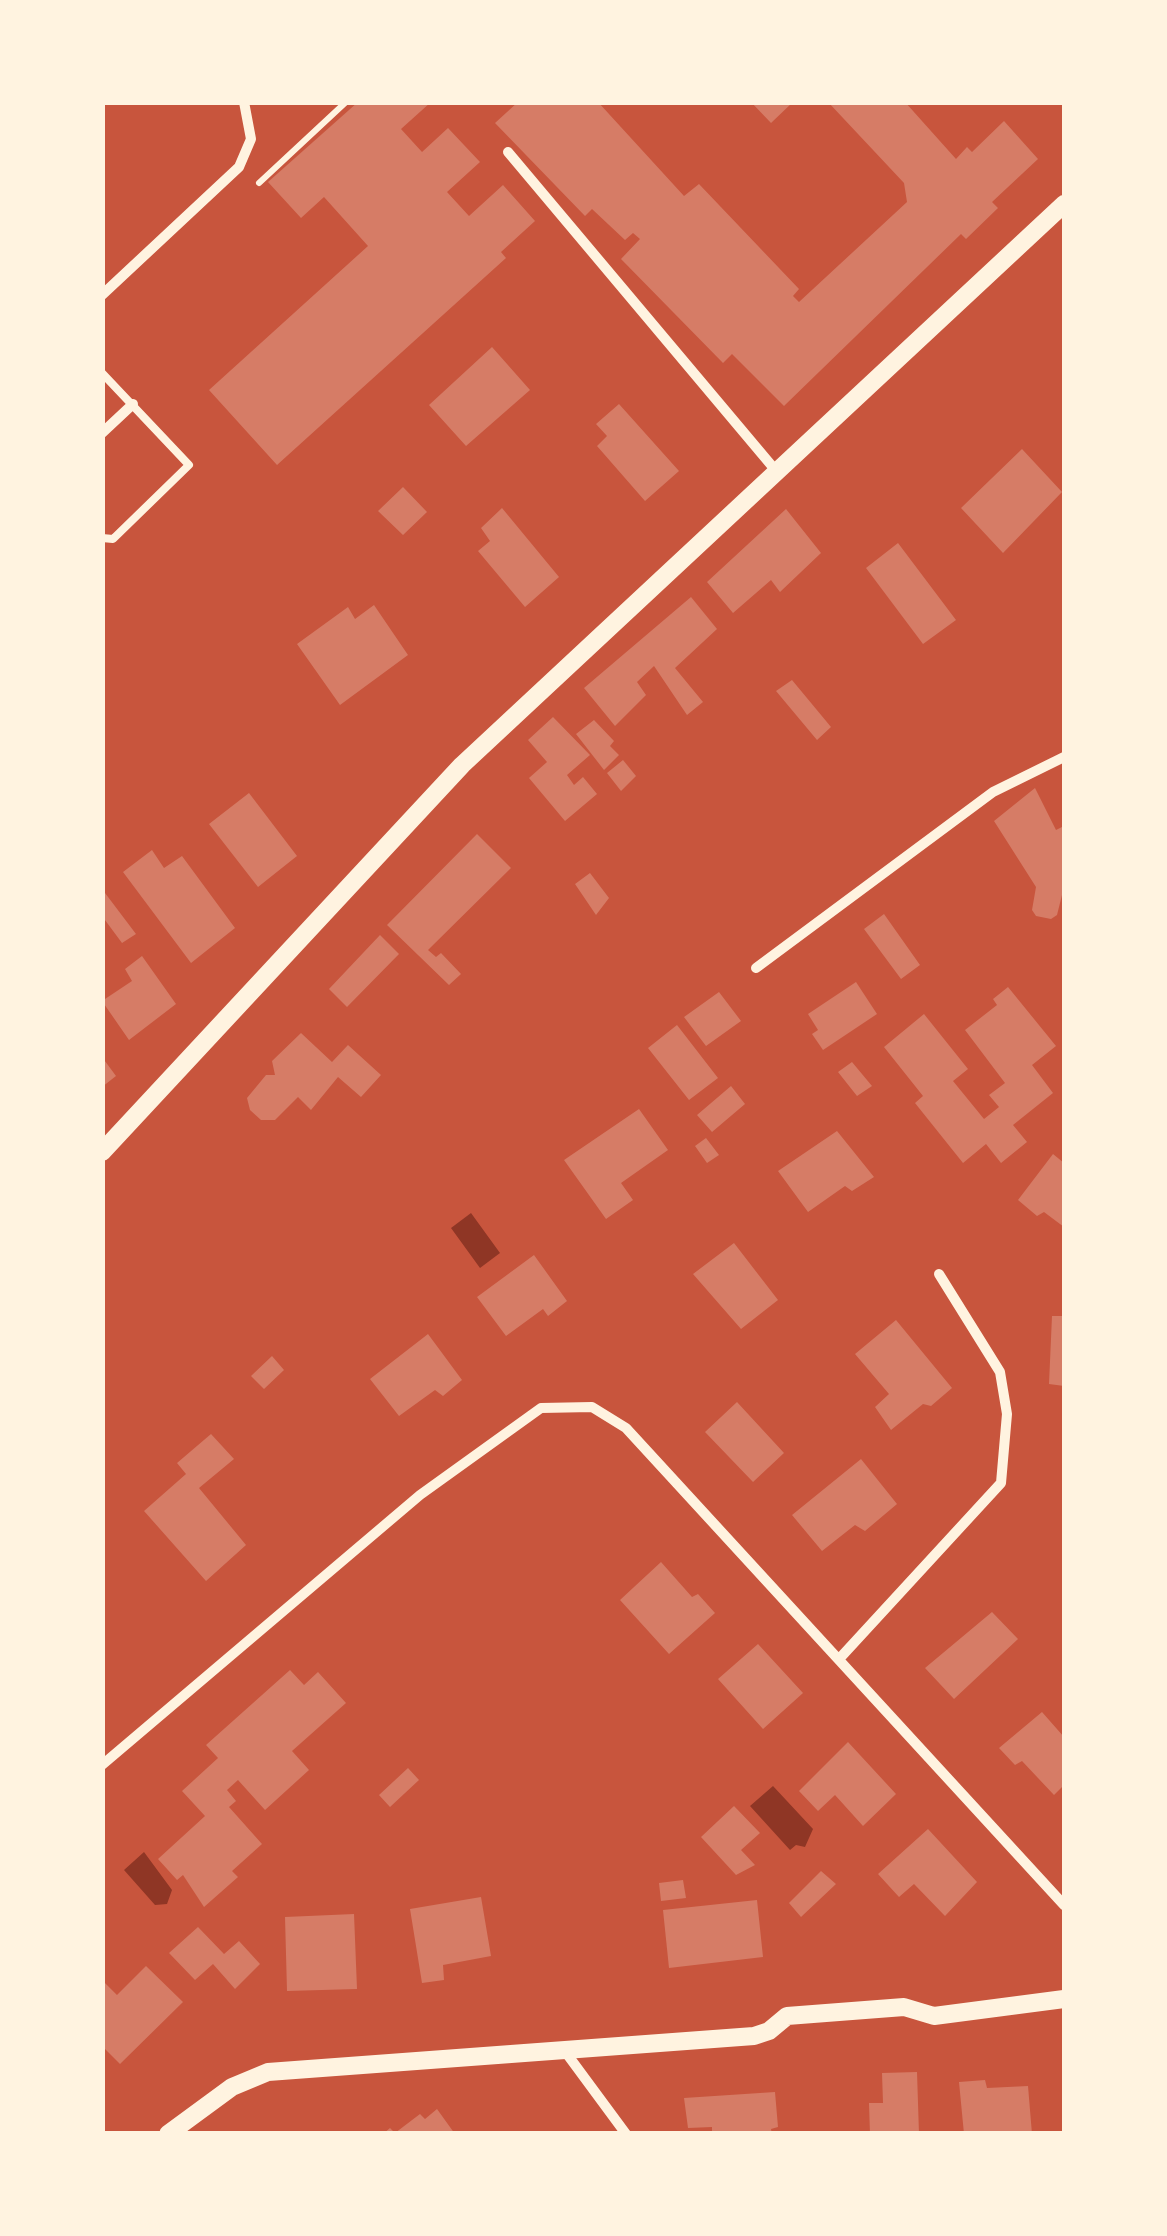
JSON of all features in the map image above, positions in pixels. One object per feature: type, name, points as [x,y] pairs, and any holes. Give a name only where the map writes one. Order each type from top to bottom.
[{"type":"street","points":[[102,296],[239,167],[251,139],[244,102]]},
{"type":"street","points":[[508,152],[778,472]]},
{"type":"street","points":[[102,1152],[462,765],[1064,204]]},
{"type":"street","points":[[102,433],[132,404]]},
{"type":"street","points":[[756,968],[993,792],[1064,757]]},
{"type":"street","points":[[840,1658],[1001,1482],[1007,1414],[1000,1372],[939,1274]]},
{"type":"street","points":[[102,1765],[420,1495],[541,1408],[592,1407],[626,1428],[1064,1905]]},
{"type":"street","points":[[168,2134],[232,2087],[268,2072],[754,2036],[769,2031],[788,2016],[904,2007],[934,2016],[1064,1999]]},
{"type":"street","points":[[564,2050],[626,2134]]},
{"type":"lane","points":[[102,373],[189,465],[112,539],[102,538]]},
{"type":"shaded area","points":[[471,1213],[500,1253],[480,1268],[451,1228]]},
{"type":"shaded area","points":[[773,1786],[813,1829],[805,1847],[796,1845],[790,1850],[750,1806]]},
{"type":"shaded area","points":[[144,1852],[172,1890],[167,1904],[155,1905],[124,1870]]},
{"type":"building","points":[[358,102],[431,102],[401,129],[422,152],[448,128],[480,162],[447,192],[469,216],[503,185],[535,221],[501,252],[506,258],[277,465],[209,390],[368,246],[324,197],[301,218],[268,182]]},
{"type":"building","points":[[518,102],[598,102],[684,196],[699,184],[799,289],[793,296],[799,302],[907,202],[904,183],[828,102],[905,102],[956,159],[967,147],[972,152],[1004,121],[1038,159],[992,202],[998,208],[966,239],[961,234],[784,406],[732,354],[723,363],[621,259],[640,239],[633,233],[625,240],[592,209],[585,216],[495,123]]},
{"type":"building","points":[[751,102],[793,102],[771,123]]},
{"type":"building","points":[[492,347],[530,390],[466,446],[429,405]]},
{"type":"building","points":[[619,404],[679,471],[645,501],[597,446],[607,436],[596,424]]},
{"type":"building","points":[[1022,449],[1062,492],[1003,553],[961,508]]},
{"type":"building","points":[[403,487],[427,512],[403,535],[378,511]]},
{"type":"building","points":[[502,508],[559,577],[525,607],[478,551],[490,541],[481,528]]},
{"type":"building","points":[[786,509],[821,553],[780,592],[771,580],[733,613],[707,582]]},
{"type":"building","points":[[898,543],[956,620],[923,644],[866,568]]},
{"type":"building","points":[[691,597],[717,629],[675,668],[703,702],[687,715],[654,666],[637,682],[646,695],[615,726],[584,688]]},
{"type":"building","points":[[374,605],[408,655],[340,705],[297,644],[348,607],[355,619]]},
{"type":"building","points":[[792,680],[831,727],[817,740],[776,691]]},
{"type":"building","points":[[553,717],[590,755],[567,775],[574,785],[583,777],[597,794],[565,821],[529,778],[547,762],[528,740]]},
{"type":"building","points":[[594,720],[614,741],[610,746],[619,755],[604,770],[576,734]]},
{"type":"building","points":[[623,760],[636,776],[621,791],[607,773]]},
{"type":"building","points":[[1035,788],[1056,830],[1064,826],[1064,887],[1057,915],[1051,919],[1036,916],[1032,910],[1036,887],[994,821]]},
{"type":"building","points":[[249,793],[297,856],[258,887],[209,824]]},
{"type":"building","points":[[477,834],[511,868],[428,950],[436,957],[441,953],[461,974],[449,985],[387,925]]},
{"type":"building","points":[[152,850],[164,868],[182,856],[235,928],[191,963],[123,872]]},
{"type":"building","points":[[590,873],[609,898],[596,915],[575,884]]},
{"type":"building","points":[[102,889],[136,934],[122,943],[102,916]]},
{"type":"building","points":[[884,914],[920,965],[901,979],[864,929]]},
{"type":"building","points":[[380,935],[399,954],[347,1007],[329,989]]},
{"type":"building","points":[[142,956],[176,1004],[129,1040],[102,1001],[132,981],[125,969]]},
{"type":"building","points":[[856,982],[877,1014],[823,1050],[812,1034],[818,1030],[808,1014]]},
{"type":"building","points":[[1008,987],[1056,1046],[1032,1065],[1053,1093],[1013,1125],[1027,1142],[1001,1163],[986,1144],[963,1163],[915,1103],[923,1096],[884,1047],[924,1014],[968,1069],[953,1081],[984,1119],[999,1107],[989,1095],[1005,1083],[965,1030],[997,1005],[993,999]]},
{"type":"building","points":[[719,992],[741,1021],[706,1046],[684,1017]]},
{"type":"building","points":[[677,1025],[718,1078],[689,1100],[648,1048]]},
{"type":"building","points":[[301,1033],[332,1062],[348,1045],[381,1075],[361,1097],[338,1077],[311,1110],[298,1097],[275,1120],[261,1120],[250,1110],[247,1098],[266,1075],[275,1075],[272,1061]]},
{"type":"building","points":[[102,1057],[116,1076],[102,1087]]},
{"type":"building","points":[[852,1062],[872,1086],[857,1096],[838,1072]]},
{"type":"building","points":[[731,1086],[745,1104],[712,1132],[697,1115]]},
{"type":"building","points":[[639,1109],[668,1150],[621,1183],[633,1200],[606,1219],[564,1160]]},
{"type":"building","points":[[837,1131],[874,1177],[852,1191],[845,1186],[808,1212],[778,1171]]},
{"type":"building","points":[[706,1138],[719,1155],[707,1163],[695,1146]]},
{"type":"building","points":[[1053,1154],[1064,1163],[1064,1227],[1044,1212],[1037,1216],[1018,1200]]},
{"type":"building","points":[[734,1243],[778,1300],[741,1329],[693,1274]]},
{"type":"building","points":[[534,1255],[567,1301],[548,1316],[543,1309],[506,1336],[477,1297]]},
{"type":"building","points":[[1052,1316],[1064,1316],[1064,1386],[1049,1384]]},
{"type":"building","points":[[896,1320],[952,1388],[931,1406],[923,1404],[891,1430],[875,1407],[889,1394],[855,1354]]},
{"type":"building","points":[[428,1334],[462,1380],[443,1396],[435,1390],[399,1416],[370,1379]]},
{"type":"building","points":[[272,1356],[284,1370],[264,1389],[251,1376]]},
{"type":"building","points":[[737,1402],[784,1453],[753,1482],[705,1432]]},
{"type":"building","points":[[211,1434],[234,1459],[199,1488],[246,1545],[206,1581],[144,1511],[186,1474],[177,1463]]},
{"type":"building","points":[[861,1459],[897,1504],[865,1531],[855,1525],[822,1551],[792,1515]]},
{"type":"building","points":[[661,1562],[692,1597],[698,1594],[715,1613],[669,1654],[620,1600]]},
{"type":"building","points":[[992,1612],[1018,1639],[954,1699],[925,1668]]},
{"type":"building","points":[[758,1644],[803,1693],[763,1729],[718,1679]]},
{"type":"building","points":[[290,1670],[304,1685],[318,1672],[346,1703],[292,1751],[309,1770],[265,1810],[238,1780],[227,1790],[236,1801],[229,1807],[262,1844],[232,1871],[238,1877],[204,1907],[183,1875],[177,1880],[158,1859],[205,1816],[182,1791],[218,1758],[206,1745]]},
{"type":"building","points":[[1042,1712],[1064,1737],[1064,1785],[1054,1795],[1022,1761],[1015,1765],[999,1748]]},
{"type":"building","points":[[848,1742],[896,1794],[863,1826],[835,1795],[818,1811],[799,1791]]},
{"type":"building","points":[[408,1768],[419,1780],[390,1807],[379,1795]]},
{"type":"building","points":[[734,1806],[760,1833],[741,1850],[755,1865],[736,1875],[701,1837]]},
{"type":"building","points":[[928,1829],[977,1882],[945,1916],[914,1884],[899,1897],[878,1874]]},
{"type":"building","points":[[821,1871],[836,1884],[801,1917],[789,1903]]},
{"type":"building","points":[[683,1880],[686,1898],[661,1901],[659,1883]]},
{"type":"building","points":[[481,1897],[491,1956],[443,1965],[444,1980],[422,1983],[410,1909]]},
{"type":"building","points":[[757,1900],[763,1957],[669,1968],[663,1910]]},
{"type":"building","points":[[354,1914],[357,1989],[287,1991],[285,1917]]},
{"type":"building","points":[[198,1927],[224,1954],[239,1941],[260,1964],[235,1989],[213,1964],[195,1980],[169,1953]]},
{"type":"building","points":[[146,1966],[183,2002],[120,2064],[102,2046],[102,1980],[117,1995]]},
{"type":"building","points":[[917,2072],[919,2134],[870,2134],[869,2103],[883,2103],[882,2073]]},
{"type":"building","points":[[985,2080],[987,2088],[1028,2086],[1032,2134],[964,2134],[959,2082]]},
{"type":"building","points":[[775,2092],[778,2127],[771,2129],[772,2134],[712,2134],[712,2127],[688,2128],[684,2098]]},
{"type":"building","points":[[437,2109],[455,2134],[383,2134],[390,2128],[395,2133],[420,2114],[425,2119]]}]
